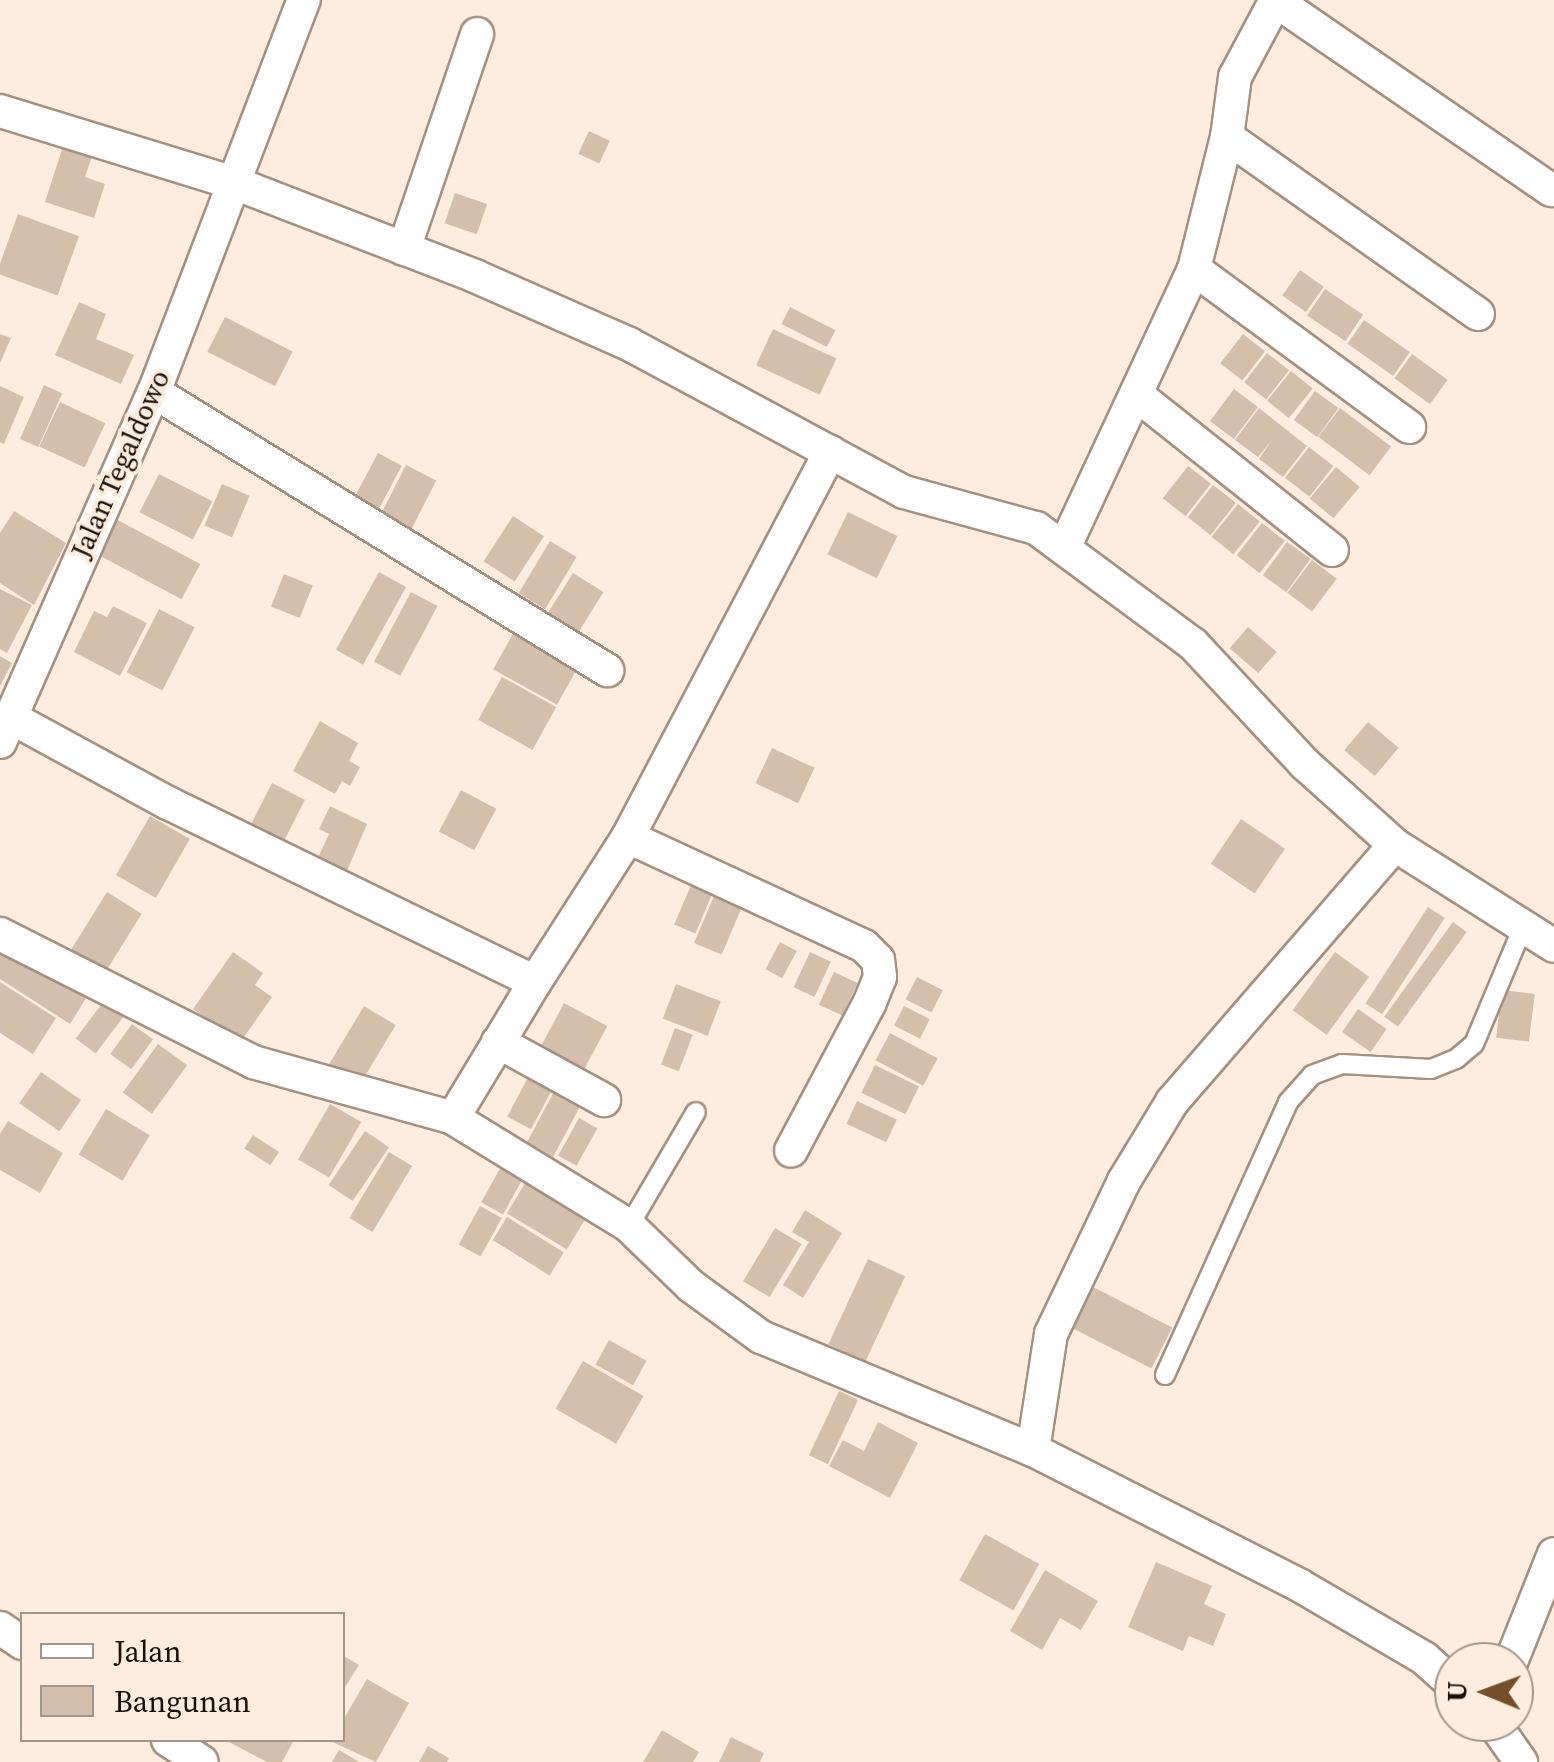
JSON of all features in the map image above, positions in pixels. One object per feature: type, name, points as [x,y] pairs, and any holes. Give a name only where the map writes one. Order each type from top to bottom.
[{"type":"street","name":"Jalan Tegaldowo","points":[[3,732],[154,392],[237,184],[304,0]]},
{"type":"street","points":[[1064,548],[1194,269],[1228,137],[1235,78],[1276,0],[1550,190]]},
{"type":"street","points":[[404,249],[477,34]]},
{"type":"street","points":[[0,111],[237,184],[404,249],[630,344],[904,492],[1036,528],[1193,644],[1304,764],[1395,844],[1554,946]]},
{"type":"street","points":[[1228,137],[1478,314]]},
{"type":"street","points":[[1194,269],[1409,427]]},
{"type":"street","points":[[154,392],[607,670]]},
{"type":"street","points":[[1137,396],[1332,550]]},
{"type":"street","points":[[453,1118],[628,838],[830,452]]},
{"type":"street","points":[[3,732],[153,795],[536,982]]},
{"type":"street","points":[[628,838],[864,946],[878,960],[870,1004],[791,1151]]},
{"type":"street","points":[[1033,1450],[1051,1334],[1124,1180],[1172,1102],[1395,844]]},
{"type":"street","points":[[0,934],[253,1062],[453,1118],[630,1226],[691,1286],[761,1337],[1033,1450],[1299,1586],[1434,1667]]},
{"type":"street","points":[[498,1042],[604,1100]]},
{"type":"street","points":[[1520,1642],[1554,1554]]},
{"type":"street","points":[[171,1742],[202,1762]]},
{"type":"lane","points":[[1165,1375],[1288,1102],[1312,1075],[1342,1064],[1431,1068],[1456,1059],[1474,1044],[1522,929]]},
{"type":"lane","points":[[630,1226],[696,1112]]},
{"type":"building","points":[[589,131],[610,141],[599,163],[578,154]]},
{"type":"building","points":[[64,143],[93,153],[85,177],[105,184],[94,218],[45,202]]},
{"type":"building","points":[[455,193],[487,204],[477,234],[445,223]]},
{"type":"building","points":[[18,214],[79,236],[58,295],[0,274],[0,263]]},
{"type":"building","points":[[1300,270],[1324,287],[1306,312],[1282,295]]},
{"type":"building","points":[[1325,289],[1363,315],[1345,341],[1307,316]]},
{"type":"building","points":[[79,302],[106,314],[96,339],[134,355],[121,384],[55,355]]},
{"type":"building","points":[[790,307],[835,330],[827,347],[781,324]]},
{"type":"building","points":[[225,317],[293,352],[275,386],[207,352]]},
{"type":"building","points":[[1364,320],[1410,352],[1393,376],[1347,344]]},
{"type":"building","points":[[773,329],[836,359],[820,395],[756,365]]},
{"type":"building","points":[[0,334],[11,338],[0,363]]},
{"type":"building","points":[[1243,334],[1265,351],[1242,380],[1220,363]]},
{"type":"building","points":[[1267,353],[1289,370],[1266,399],[1244,382]]},
{"type":"building","points":[[1412,354],[1448,380],[1430,404],[1394,378]]},
{"type":"building","points":[[1291,371],[1313,389],[1289,418],[1267,401]]},
{"type":"building","points":[[44,385],[62,393],[38,447],[20,439]]},
{"type":"building","points":[[0,386],[24,397],[4,444],[0,442]]},
{"type":"building","points":[[1234,389],[1258,407],[1234,439],[1210,421]]},
{"type":"building","points":[[1315,391],[1338,408],[1317,437],[1294,420]]},
{"type":"building","points":[[60,402],[105,423],[85,468],[39,446]]},
{"type":"building","points":[[1259,408],[1307,446],[1283,477],[1259,459],[1272,440],[1258,457],[1235,440]]},
{"type":"building","points":[[1340,408],[1391,447],[1369,475],[1318,437]]},
{"type":"building","points":[[1309,447],[1333,466],[1309,497],[1285,478]]},
{"type":"building","points":[[378,453],[402,466],[377,512],[354,499]]},
{"type":"building","points":[[406,465],[436,480],[410,531],[380,516]]},
{"type":"building","points":[[1188,466],[1211,484],[1186,516],[1163,498]]},
{"type":"building","points":[[1336,467],[1360,487],[1333,518],[1310,498]]},
{"type":"building","points":[[159,474],[212,501],[193,540],[139,512]]},
{"type":"building","points":[[222,484],[250,496],[232,537],[204,525]]},
{"type":"building","points":[[1213,485],[1236,503],[1211,535],[1188,517]]},
{"type":"building","points":[[1238,504],[1260,522],[1233,554],[1212,537]]},
{"type":"building","points":[[14,511],[66,543],[34,605],[0,583],[0,533]]},
{"type":"building","points":[[848,512],[897,536],[877,578],[827,554]]},
{"type":"building","points":[[513,516],[544,536],[515,581],[484,561]]},
{"type":"building","points":[[112,517],[200,564],[182,599],[93,552]]},
{"type":"building","points":[[1262,523],[1285,541],[1260,573],[1237,555]]},
{"type":"building","points":[[550,541],[577,557],[545,609],[519,593]]},
{"type":"building","points":[[1287,542],[1310,559],[1286,592],[1263,575]]},
{"type":"building","points":[[1312,560],[1337,579],[1312,611],[1287,593]]},
{"type":"building","points":[[379,572],[406,587],[363,665],[336,650]]},
{"type":"building","points":[[573,573],[604,592],[579,632],[548,613]]},
{"type":"building","points":[[284,574],[313,586],[300,618],[271,606]]},
{"type":"building","points":[[0,589],[32,605],[7,653],[0,649]]},
{"type":"building","points":[[411,592],[437,606],[400,676],[374,662]]},
{"type":"building","points":[[113,606],[147,623],[120,676],[74,652],[94,611],[107,617]]},
{"type":"building","points":[[159,609],[195,627],[162,690],[127,672]]},
{"type":"building","points":[[1248,627],[1277,652],[1258,673],[1230,648]]},
{"type":"building","points":[[515,630],[579,665],[557,705],[493,669]]},
{"type":"building","points":[[0,656],[12,663],[0,686]]},
{"type":"building","points":[[502,677],[556,707],[532,750],[478,720]]},
{"type":"building","points":[[320,721],[358,743],[349,761],[360,767],[350,786],[342,781],[335,794],[293,771]]},
{"type":"building","points":[[1368,722],[1399,748],[1375,776],[1344,750]]},
{"type":"building","points":[[772,748],[815,768],[798,803],[756,783]]},
{"type":"building","points":[[272,783],[305,800],[284,842],[251,825]]},
{"type":"building","points":[[461,790],[496,809],[474,850],[439,831]]},
{"type":"building","points":[[330,806],[367,824],[343,880],[314,866],[329,834],[319,829]]},
{"type":"building","points":[[150,816],[190,839],[156,898],[116,875]]},
{"type":"building","points":[[1241,819],[1285,849],[1255,893],[1211,864]]},
{"type":"building","points":[[691,885],[712,894],[695,934],[674,925]]},
{"type":"building","points":[[107,892],[142,914],[106,971],[71,950]]},
{"type":"building","points":[[714,896],[742,908],[722,955],[694,943]]},
{"type":"building","points":[[1428,907],[1445,918],[1382,1014],[1365,1003]]},
{"type":"building","points":[[1453,922],[1467,932],[1398,1027],[1384,1017]]},
{"type":"building","points":[[780,942],[797,951],[782,978],[765,969]]},
{"type":"building","points":[[0,944],[88,995],[70,1024],[0,979]]},
{"type":"building","points":[[233,952],[263,973],[255,985],[272,997],[240,1043],[193,1009]]},
{"type":"building","points":[[810,952],[831,962],[814,997],[794,987]]},
{"type":"building","points":[[1335,952],[1369,977],[1327,1035],[1293,1010]]},
{"type":"building","points":[[834,972],[858,983],[842,1016],[819,1005]]},
{"type":"building","points":[[917,977],[943,990],[931,1012],[906,999]]},
{"type":"building","points":[[0,982],[56,1018],[33,1054],[0,1033]]},
{"type":"building","points":[[676,984],[721,1001],[708,1036],[663,1019]]},
{"type":"building","points":[[1502,990],[1535,994],[1529,1042],[1496,1038]]},
{"type":"building","points":[[104,1001],[124,1016],[96,1054],[76,1039]]},
{"type":"building","points":[[564,1003],[607,1026],[580,1078],[536,1055]]},
{"type":"building","points":[[364,1006],[396,1025],[360,1085],[328,1066]]},
{"type":"building","points":[[904,1006],[930,1019],[920,1039],[894,1026]]},
{"type":"building","points":[[1358,1009],[1387,1029],[1371,1052],[1342,1032]]},
{"type":"building","points":[[132,1024],[153,1039],[131,1069],[110,1054]]},
{"type":"building","points":[[675,1028],[693,1035],[679,1071],[661,1064]]},
{"type":"building","points":[[890,1033],[938,1058],[923,1086],[875,1060]]},
{"type":"building","points":[[158,1044],[187,1065],[152,1114],[123,1093]]},
{"type":"building","points":[[875,1065],[919,1086],[905,1114],[861,1093]]},
{"type":"building","points":[[533,1068],[557,1081],[531,1129],[507,1117]]},
{"type":"building","points":[[41,1072],[81,1100],[59,1131],[19,1103]]},
{"type":"building","points":[[558,1084],[584,1098],[552,1159],[526,1145]]},
{"type":"building","points":[[857,1101],[897,1120],[886,1142],[846,1124]]},
{"type":"building","points":[[330,1104],[361,1122],[329,1177],[298,1159]]},
{"type":"building","points":[[106,1109],[150,1135],[122,1181],[79,1154]]},
{"type":"building","points":[[579,1118],[597,1128],[577,1166],[558,1156]]},
{"type":"building","points":[[8,1121],[63,1153],[40,1193],[0,1170],[0,1134]]},
{"type":"building","points":[[365,1131],[389,1147],[353,1201],[329,1185]]},
{"type":"building","points":[[253,1135],[279,1152],[270,1165],[244,1148]]},
{"type":"building","points":[[389,1152],[412,1166],[372,1232],[349,1218]]},
{"type":"building","points":[[503,1163],[525,1175],[503,1214],[481,1202]]},
{"type":"building","points":[[527,1180],[587,1216],[567,1249],[507,1213]]},
{"type":"building","points":[[480,1206],[502,1218],[481,1257],[459,1244]]},
{"type":"building","points":[[805,1210],[842,1233],[803,1298],[783,1285],[809,1242],[792,1232]]},
{"type":"building","points":[[507,1217],[564,1253],[550,1275],[493,1240]]},
{"type":"building","points":[[775,1228],[802,1244],[770,1297],[743,1281]]},
{"type":"building","points":[[868,1259],[905,1276],[865,1362],[828,1344]]},
{"type":"building","points":[[1093,1287],[1172,1327],[1151,1368],[1072,1328]]},
{"type":"building","points":[[609,1340],[647,1361],[633,1385],[595,1364]]},
{"type":"building","points":[[583,1361],[644,1396],[616,1444],[556,1409]]},
{"type":"building","points":[[839,1391],[858,1400],[828,1464],[809,1455]]},
{"type":"building","points":[[878,1422],[918,1443],[890,1498],[829,1466],[843,1440],[864,1451]]},
{"type":"building","points":[[985,1534],[1039,1564],[1014,1610],[959,1580]]},
{"type":"building","points":[[1156,1562],[1212,1586],[1204,1604],[1226,1614],[1213,1646],[1189,1636],[1183,1651],[1128,1627]]},
{"type":"building","points":[[1045,1570],[1098,1601],[1081,1630],[1060,1618],[1042,1650],[1010,1631]]},
{"type":"building","points":[[345,1657],[359,1665],[345,1687]]},
{"type":"building","points":[[367,1679],[409,1703],[376,1762],[332,1742],[345,1742],[345,1717]]},
{"type":"building","points":[[662,1730],[699,1752],[693,1762],[643,1762]]},
{"type":"building","points":[[731,1737],[764,1753],[760,1762],[719,1762]]},
{"type":"building","points":[[229,1742],[293,1742],[282,1762],[267,1762]]},
{"type":"building","points":[[428,1746],[449,1758],[447,1762],[419,1762]]},
{"type":"building","points":[[339,1750],[359,1762],[332,1762]]}]
